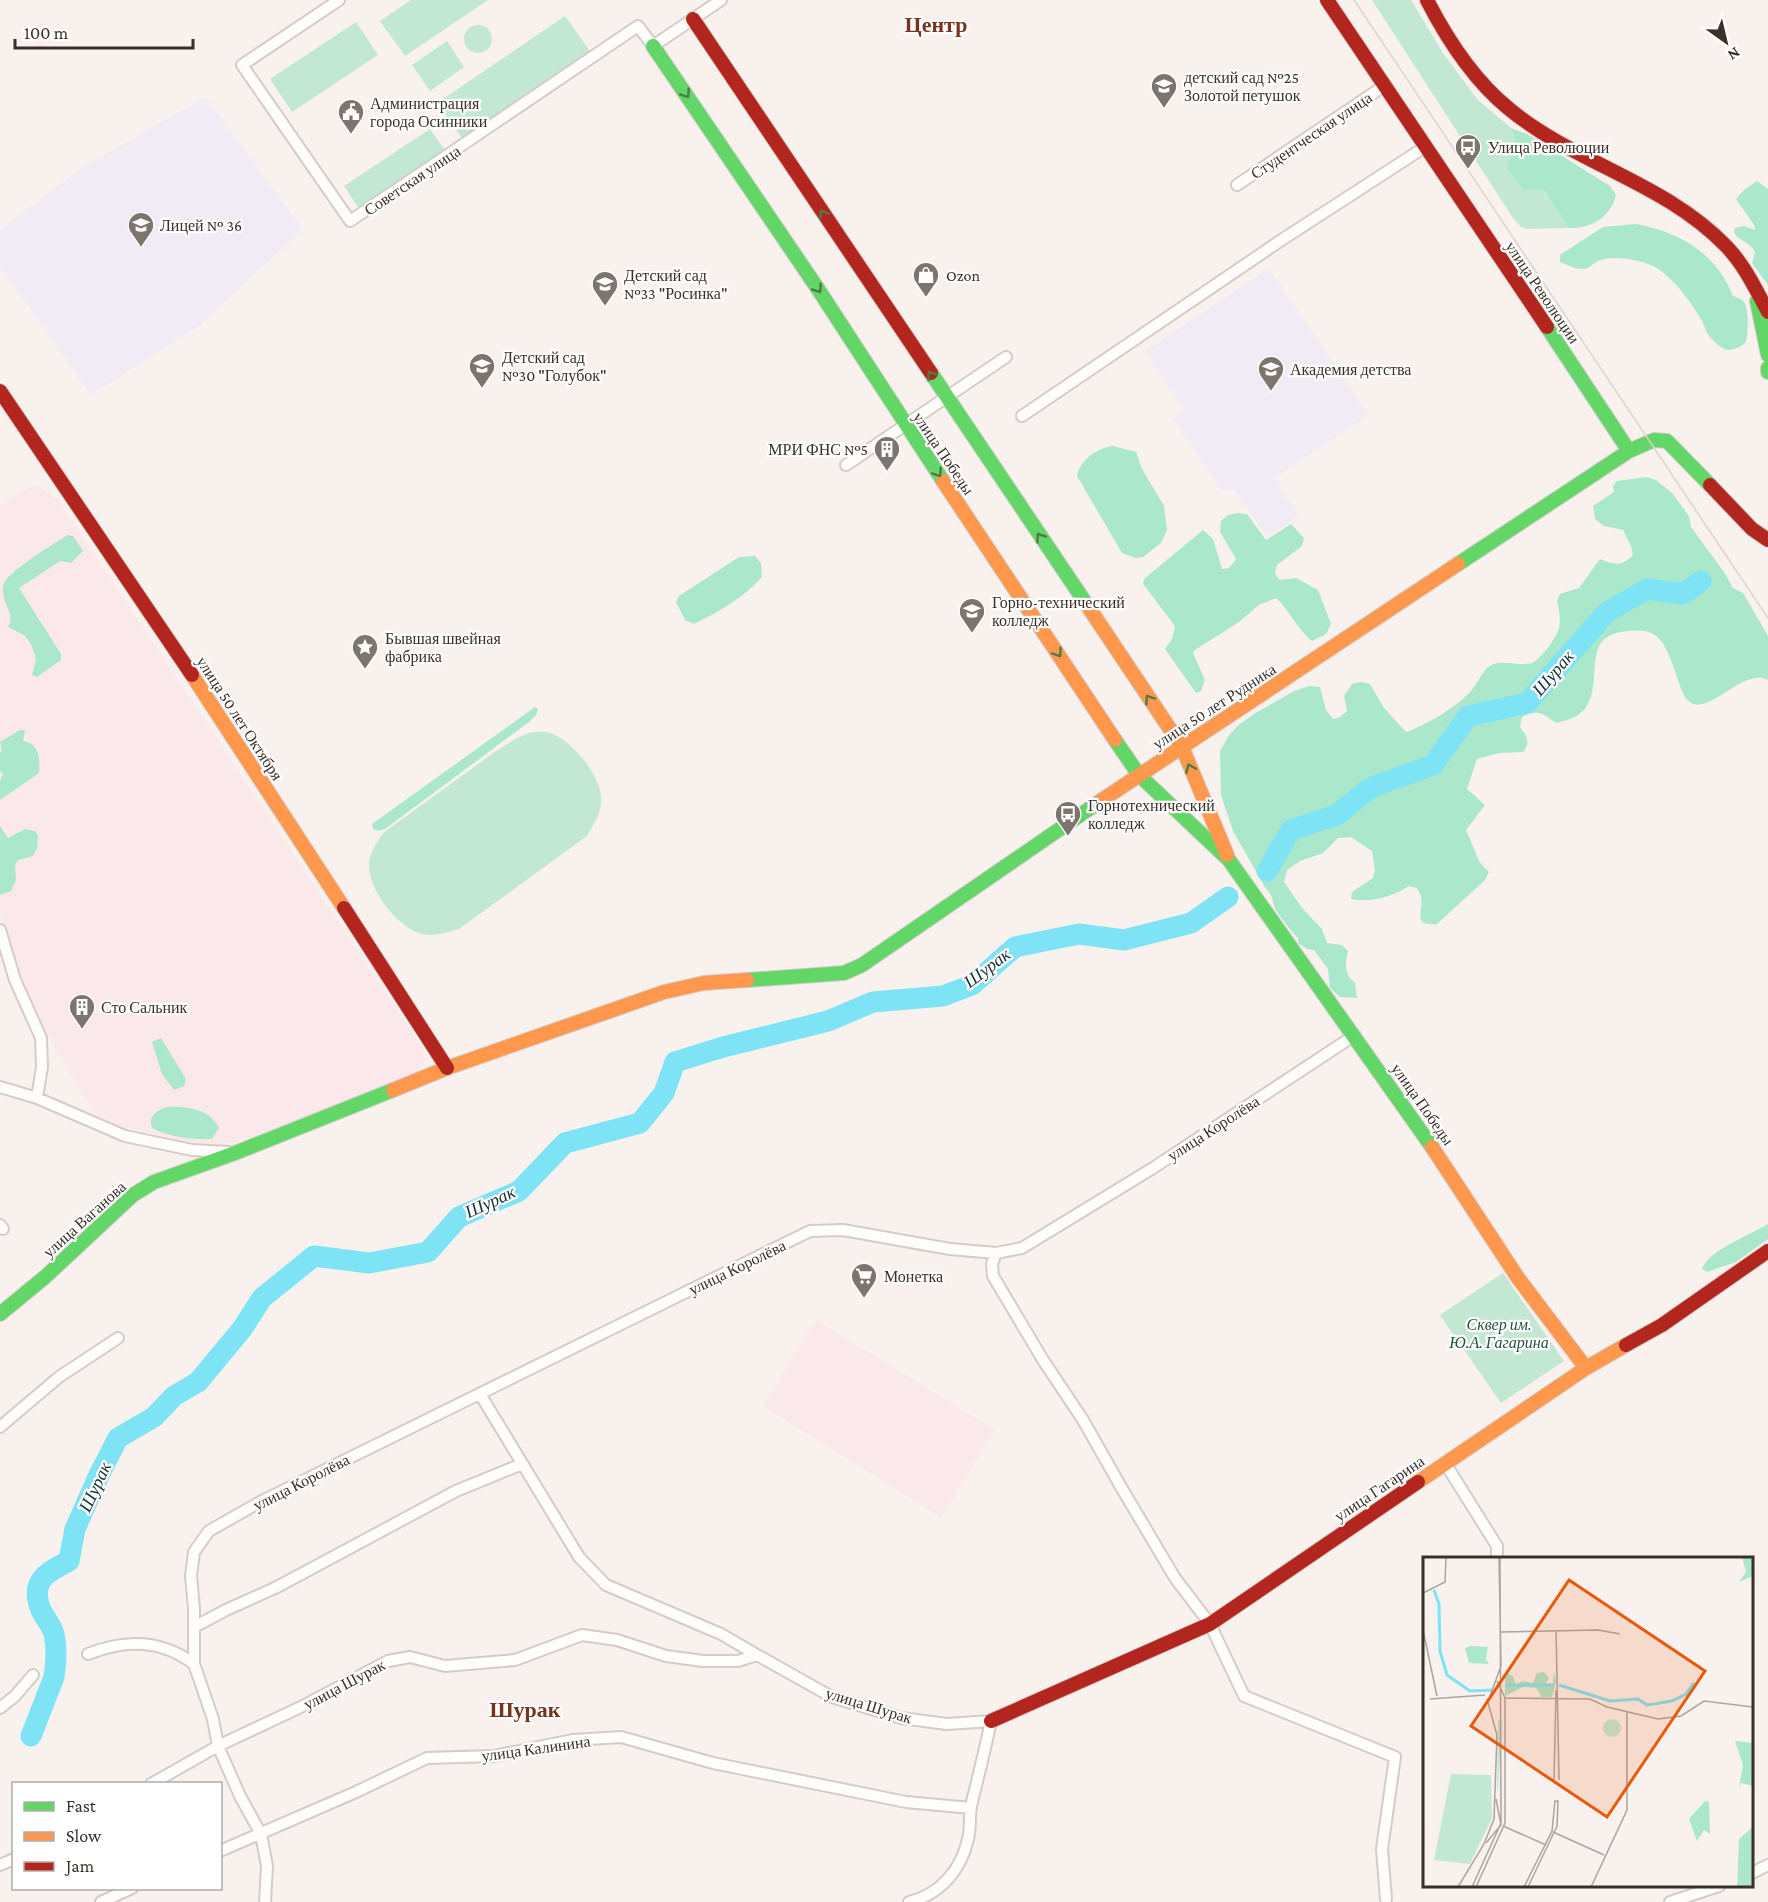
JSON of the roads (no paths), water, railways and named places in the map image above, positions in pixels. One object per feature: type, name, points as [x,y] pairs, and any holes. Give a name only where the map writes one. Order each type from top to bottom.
[{"type":"street","name":"Советская улица","points":[[339,0],[242,65],[350,221],[638,26],[653,46]]},
{"type":"street","points":[[653,46],[721,0]]},
{"type":"street","name":"улица Революции","points":[[1327,0],[1514,275],[1629,451]]},
{"type":"street","points":[[1427,0],[1444,33],[1480,82],[1509,109],[1548,136],[1676,204],[1726,246],[1742,265],[1768,312]]},
{"type":"street","name":"улица Победы","points":[[693,20],[1182,747],[1229,860]]},
{"type":"street","name":"улица Победы","points":[[653,46],[818,290],[1139,775],[1229,860],[1454,1177],[1518,1278],[1586,1368]]},
{"type":"street","name":"Студентческая улица","points":[[1237,185],[1384,86]]},
{"type":"street","points":[[1023,416],[1283,239],[1425,147]]},
{"type":"street","points":[[1755,290],[1768,355]]},
{"type":"street","points":[[846,465],[1006,357]]},
{"type":"street","name":"улица 50 лет Октября","points":[[0,391],[215,708],[447,1068]]},
{"type":"street","points":[[1629,451],[1654,440],[1667,441],[1752,529],[1768,540]]},
{"type":"street","name":"улица 50 лет Рудника","points":[[447,1068],[664,992],[704,983],[844,973],[862,965],[1139,775],[1629,451]]},
{"type":"street","points":[[0,930],[15,980],[41,1038],[42,1067],[37,1098]]},
{"type":"street","name":"улица Королёва","points":[[195,1664],[191,1576],[194,1552],[209,1531],[271,1497],[810,1231],[843,1230],[890,1237],[931,1247],[996,1253],[1022,1248],[1153,1168],[1355,1035]]},
{"type":"street","name":"улица Ваганова","points":[[0,1314],[45,1277],[134,1195],[154,1182],[235,1153],[447,1068]]},
{"type":"street","points":[[0,1087],[37,1098],[125,1136],[192,1150],[235,1153]]},
{"type":"street","name":"улица Гагарина","points":[[991,1721],[1210,1624],[1586,1368],[1662,1325],[1768,1251]]},
{"type":"street","points":[[996,1253],[992,1264],[993,1276],[1043,1359],[1083,1419],[1175,1578],[1210,1624],[1244,1696],[1395,1757],[1382,1849],[1387,1901]]},
{"type":"street","points":[[0,1426],[59,1377],[118,1338]]},
{"type":"street","name":"улица Шурак","points":[[480,1394],[579,1557],[606,1585],[720,1634],[832,1697],[901,1718],[947,1724],[991,1721]]},
{"type":"street","points":[[1446,1463],[1497,1546],[1497,1557]]},
{"type":"street","points":[[194,1627],[277,1587],[456,1491],[522,1464]]},
{"type":"street","name":"улица Шурак","points":[[155,1782],[218,1746],[305,1705],[388,1661],[410,1657],[445,1666],[514,1660],[582,1635],[617,1640],[666,1656],[703,1661],[738,1660],[757,1655]]},
{"type":"street","points":[[88,1654],[105,1648],[138,1643],[179,1653],[195,1664],[213,1719],[218,1746],[240,1796],[261,1834],[267,1866],[265,1902]]},
{"type":"street","points":[[0,1708],[15,1696],[33,1675]]},
{"type":"street","points":[[909,1902],[919,1899],[944,1883],[958,1867],[969,1838],[971,1808],[991,1721]]},
{"type":"street","name":"улица Калинина","points":[[222,1850],[427,1758],[494,1756],[573,1740],[621,1737],[713,1763],[906,1803],[971,1808]]},
{"type":"street","points":[[1753,1872],[1768,1865]]},
{"type":"street","points":[[1670,1902],[1716,1887]]},
{"type":"street","points":[[101,1902],[128,1890]]},
{"type":"waterway","name":"Шурак","points":[[1267,871],[1291,830],[1337,815],[1370,788],[1433,765],[1468,716],[1527,703],[1606,613],[1647,589],[1683,594],[1701,581]]},
{"type":"waterway","name":"Шурак","points":[[31,1736],[54,1677],[56,1661],[54,1634],[38,1600],[39,1585],[47,1574],[69,1561],[75,1529],[118,1438],[154,1417],[174,1396],[198,1382],[242,1329],[262,1298],[314,1256],[369,1263],[428,1252],[459,1217],[519,1191],[565,1143],[640,1123],[664,1093],[675,1062],[723,1047],[828,1021],[873,1002],[943,996],[972,985],[1015,947],[1079,934],[1124,940],[1191,923],[1228,897]]},
{"type":"tram line","points":[[1354,0],[1768,618]]},
{"type":"place","name":"детский сад №25 Золотой петушок","points":[[1164,109]]},
{"type":"place","name":"Администрация города Осинники","points":[[351,135]]},
{"type":"place","name":"Улица Революции","points":[[1468,170]]},
{"type":"place","name":"Лицей № 36","points":[[141,248]]},
{"type":"place","name":"Ozon","points":[[926,298]]},
{"type":"place","name":"Детский сад №33 \"Росинка\"","points":[[605,307]]},
{"type":"place","name":"Детский сад №30 \"Голубок\"","points":[[482,389]]},
{"type":"place","name":"Академия детства","points":[[1271,392]]},
{"type":"place","name":"МРИ ФНС №5","points":[[887,472]]},
{"type":"place","name":"Горно-технический колледж","points":[[972,634]]},
{"type":"place","name":"Бывшая швейная фабрика","points":[[365,670]]},
{"type":"place","name":"Горнотехнический колледж","points":[[1068,837]]},
{"type":"place","name":"Сто Сальник","points":[[82,1030]]},
{"type":"place","name":"Монетка","points":[[864,1299]]},
{"type":"district","name":"Центр","points":[[936,24]]},
{"type":"district","name":"Шурак","points":[[525,1709]]},
{"type":"park label","name":"Сквер им. Ю.А. Гагарина","points":[[1499,1333]]}]
